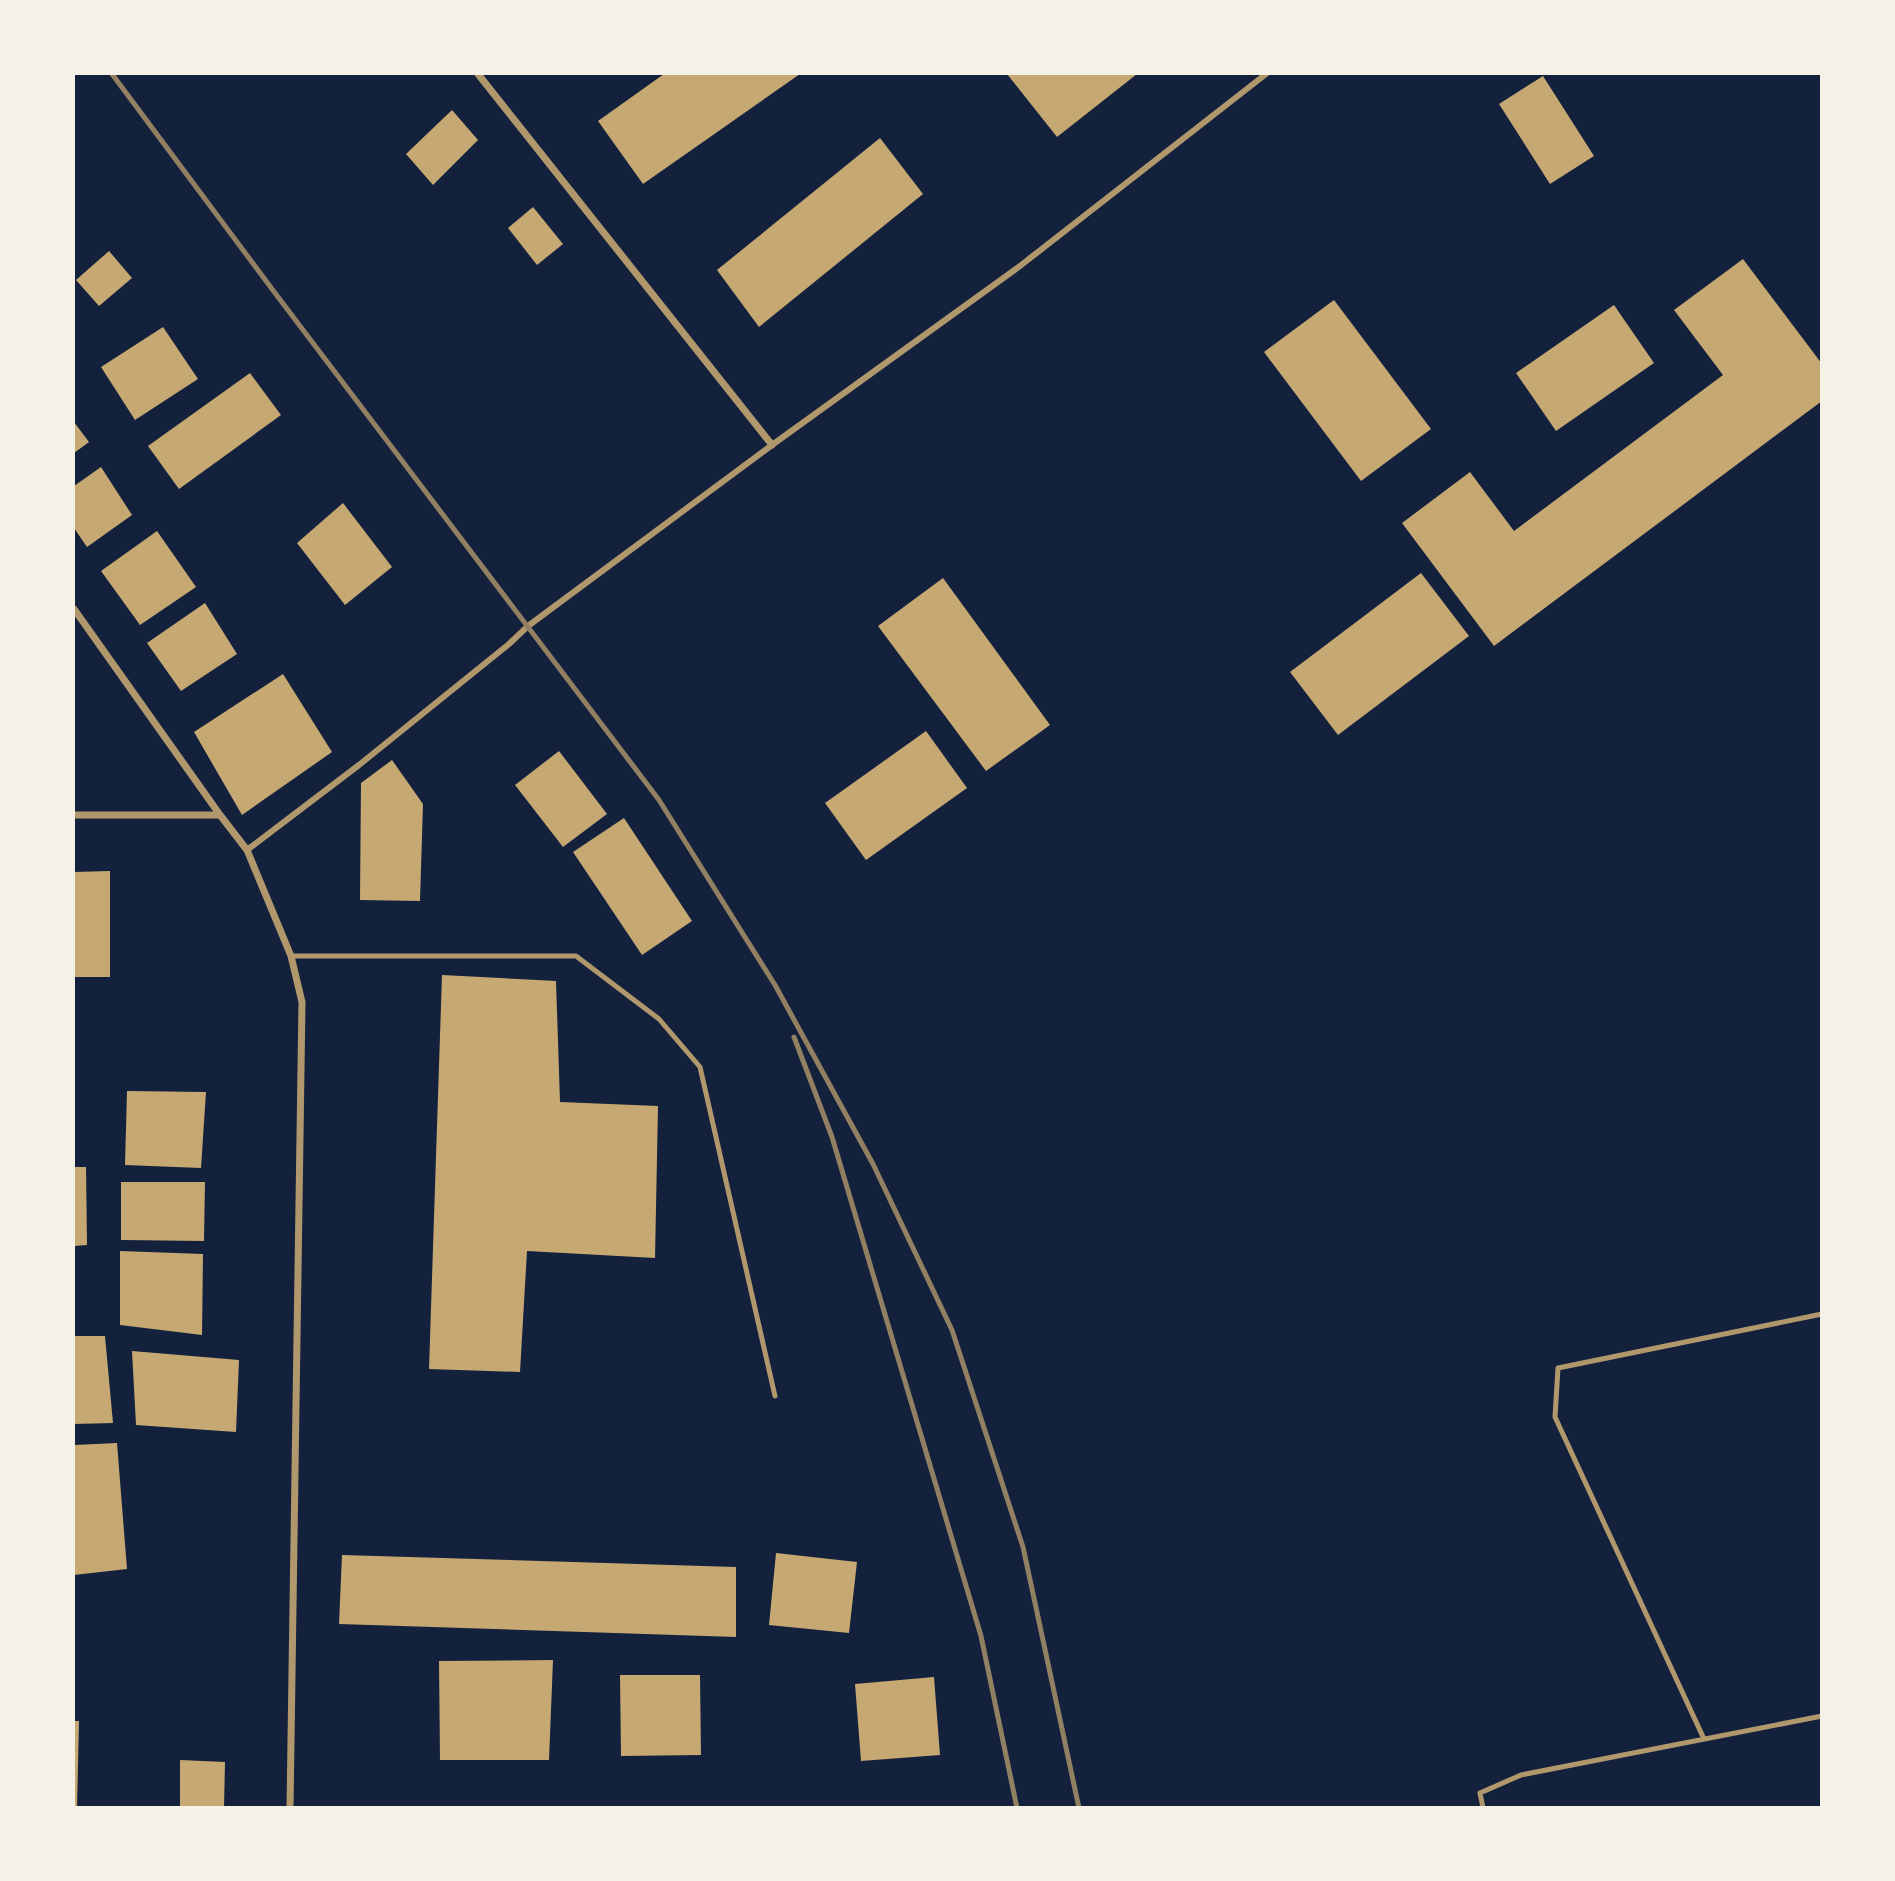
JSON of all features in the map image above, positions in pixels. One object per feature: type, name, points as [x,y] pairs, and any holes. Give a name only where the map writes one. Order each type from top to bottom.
[{"type":"street","points":[[478,74],[772,445]]},
{"type":"street","points":[[247,850],[359,765],[509,645],[528,626],[772,445],[1020,267],[1266,74]]},
{"type":"street","points":[[74,610],[247,850],[291,956],[302,1002],[290,1808]]},
{"type":"street","points":[[74,815],[220,815]]},
{"type":"lane","points":[[291,956],[576,956],[659,1019],[700,1067],[775,1396]]},
{"type":"lane","points":[[1704,1739],[1555,1418],[1558,1368],[1822,1314]]},
{"type":"lane","points":[[1483,1808],[1480,1793],[1521,1775],[1822,1716]]},
{"type":"building","points":[[664,74],[800,74],[643,184],[598,121]]},
{"type":"building","points":[[1007,74],[1137,74],[1057,137]]},
{"type":"building","points":[[1543,76],[1594,156],[1550,184],[1499,104]]},
{"type":"building","points":[[452,110],[478,140],[433,185],[406,154]]},
{"type":"building","points":[[880,138],[923,194],[759,327],[717,270]]},
{"type":"building","points":[[533,207],[563,244],[537,265],[508,228]]},
{"type":"building","points":[[109,251],[132,278],[99,306],[76,280]]},
{"type":"building","points":[[1743,259],[1822,364],[1822,401],[1494,646],[1402,523],[1470,472],[1514,531],[1723,375],[1674,310]]},
{"type":"building","points":[[1334,300],[1431,429],[1361,481],[1264,352]]},
{"type":"building","points":[[1614,305],[1654,363],[1556,431],[1516,373]]},
{"type":"building","points":[[163,327],[198,379],[135,420],[101,367]]},
{"type":"building","points":[[250,373],[281,415],[179,489],[148,446]]},
{"type":"building","points":[[74,422],[89,442],[74,453]]},
{"type":"building","points":[[101,467],[132,515],[87,547],[74,528],[74,486]]},
{"type":"building","points":[[343,503],[392,567],[345,605],[297,543]]},
{"type":"building","points":[[157,531],[196,587],[140,625],[101,571]]},
{"type":"building","points":[[1421,573],[1469,636],[1338,735],[1290,672]]},
{"type":"building","points":[[943,578],[1050,725],[986,771],[878,626]]},
{"type":"building","points":[[205,603],[237,654],[181,691],[147,643]]},
{"type":"building","points":[[283,674],[332,752],[242,815],[194,732]]},
{"type":"building","points":[[926,731],[967,788],[866,860],[825,803]]},
{"type":"building","points":[[559,751],[607,814],[563,847],[515,785]]},
{"type":"building","points":[[392,760],[423,804],[420,901],[360,900],[361,783]]},
{"type":"building","points":[[624,818],[692,921],[642,955],[573,852]]},
{"type":"building","points":[[110,871],[110,977],[74,977],[74,872]]},
{"type":"building","points":[[442,975],[556,981],[560,1102],[658,1106],[655,1258],[527,1251],[520,1372],[429,1369]]},
{"type":"building","points":[[127,1091],[206,1092],[201,1168],[125,1165]]},
{"type":"building","points":[[74,1167],[86,1167],[87,1245],[74,1246]]},
{"type":"building","points":[[121,1182],[205,1182],[204,1241],[121,1240]]},
{"type":"building","points":[[120,1251],[203,1254],[202,1335],[120,1325]]},
{"type":"building","points":[[74,1336],[105,1336],[113,1423],[74,1424]]},
{"type":"building","points":[[132,1351],[239,1360],[236,1432],[136,1425]]},
{"type":"building","points":[[117,1443],[127,1569],[74,1575],[74,1445]]},
{"type":"building","points":[[776,1553],[857,1562],[849,1633],[769,1625]]},
{"type":"building","points":[[342,1555],[736,1567],[736,1637],[339,1624]]},
{"type":"building","points":[[553,1660],[549,1760],[440,1760],[439,1661]]},
{"type":"building","points":[[620,1675],[700,1675],[701,1755],[621,1756]]},
{"type":"building","points":[[934,1677],[940,1755],[861,1761],[855,1684]]},
{"type":"building","points":[[74,1721],[79,1721],[77,1808],[74,1808]]},
{"type":"building","points":[[180,1760],[225,1762],[224,1808],[180,1808]]},
{"type":"railway","points":[[112,74],[659,800],[775,985],[873,1164],[952,1330],[1023,1547],[1079,1808]]},
{"type":"railway","points":[[794,1037],[832,1137],[981,1636],[1017,1808]]}]
